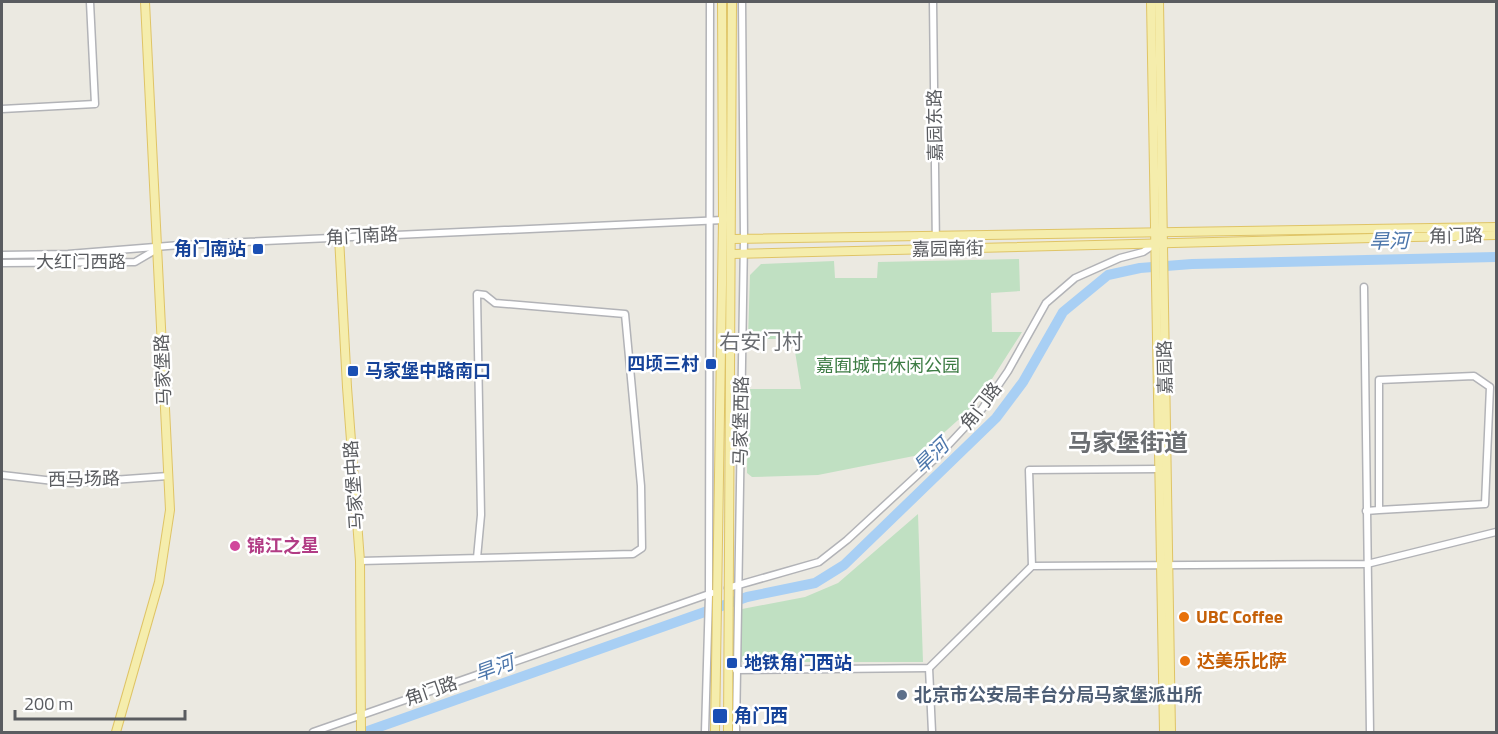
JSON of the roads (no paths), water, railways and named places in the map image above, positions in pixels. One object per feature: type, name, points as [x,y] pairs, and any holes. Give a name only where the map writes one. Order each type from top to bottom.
[{"type":"main road","name":"马家堡路","points":[[116,732],[159,582],[170,510],[145,2]]},
{"type":"main road","name":"马家堡西路","points":[[715,732],[723,220],[722,2]]},
{"type":"main road","name":"马家堡西路","points":[[728,732],[733,239],[732,2]]},
{"type":"main road","name":"嘉园路","points":[[1151,2],[1159,234]]},
{"type":"main road","name":"嘉园路","points":[[1159,2],[1159,469],[1172,732]]},
{"type":"main road","name":"角门路","points":[[1159,234],[1497,227]]},
{"type":"main road","name":"嘉园南街","points":[[733,239],[1159,234]]},
{"type":"main road","name":"角门路","points":[[1159,248],[1497,235]]},
{"type":"main road","name":"马家堡中路","points":[[339,237],[360,561],[363,718],[361,732]]},
{"type":"main road","name":"嘉园南街","points":[[732,254],[936,249],[1159,248]]},
{"type":"main road","name":"嘉园路","points":[[1159,284],[1165,565],[1164,732]]},
{"type":"street","points":[[2,109],[95,104],[90,2]]},
{"type":"street","name":"马家堡西路","points":[[705,732],[709,598],[710,2]]},
{"type":"street","name":"马家堡西路","points":[[736,732],[744,253],[742,2]]},
{"type":"street","name":"嘉园东路","points":[[933,2],[936,249]]},
{"type":"street","name":"角门南路","points":[[2,255],[723,220]]},
{"type":"street","name":"角门路","points":[[728,590],[819,562],[847,540],[938,456],[982,410],[1008,371],[1046,303],[1075,278],[1120,258],[1159,248]]},
{"type":"street","name":"大红门西路","points":[[2,263],[135,261],[158,249]]},
{"type":"street","points":[[1364,287],[1370,732]]},
{"type":"street","points":[[360,561],[477,558],[633,554],[642,548],[640,486],[625,314],[495,303],[484,295],[477,294],[481,515],[477,558]]},
{"type":"street","points":[[1366,511],[1485,504],[1490,387],[1474,376],[1378,380],[1379,510]]},
{"type":"street","points":[[1032,566],[1029,470],[1159,469]]},
{"type":"street","name":"西马场路","points":[[2,475],[71,483],[168,476]]},
{"type":"street","points":[[736,670],[929,668],[1032,566],[1367,564],[1497,532]]},
{"type":"street","name":"角门路","points":[[313,732],[363,718],[718,594]]},
{"type":"street","points":[[929,668],[932,732]]},
{"type":"waterway","name":"旱河","points":[[365,732],[747,597],[815,583],[844,565],[996,418],[1023,382],[1063,312],[1108,275],[1140,268],[1192,264],[1496,257]]},
{"type":"place","name":"角门南站","points":[[258,249]]},
{"type":"place","name":"四顷三村","points":[[711,364]]},
{"type":"place","name":"马家堡中路南口","points":[[353,371]]},
{"type":"place","name":"锦江之星","points":[[235,546]]},
{"type":"place","name":"UBC Coffee","points":[[1184,617]]},
{"type":"place","name":"达美乐比萨","points":[[1185,661]]},
{"type":"place","name":"地铁角门西站","points":[[732,663]]},
{"type":"place","name":"北京市公安局丰台分局马家堡派出所","points":[[902,695]]},
{"type":"place","name":"角门西","points":[[720,716]]},
{"type":"district","name":"右安门村","points":[[761,342]]},
{"type":"district","name":"马家堡街道","points":[[1128,443]]},
{"type":"park label","name":"嘉囿城市休闲公园","points":[[888,366]]}]
